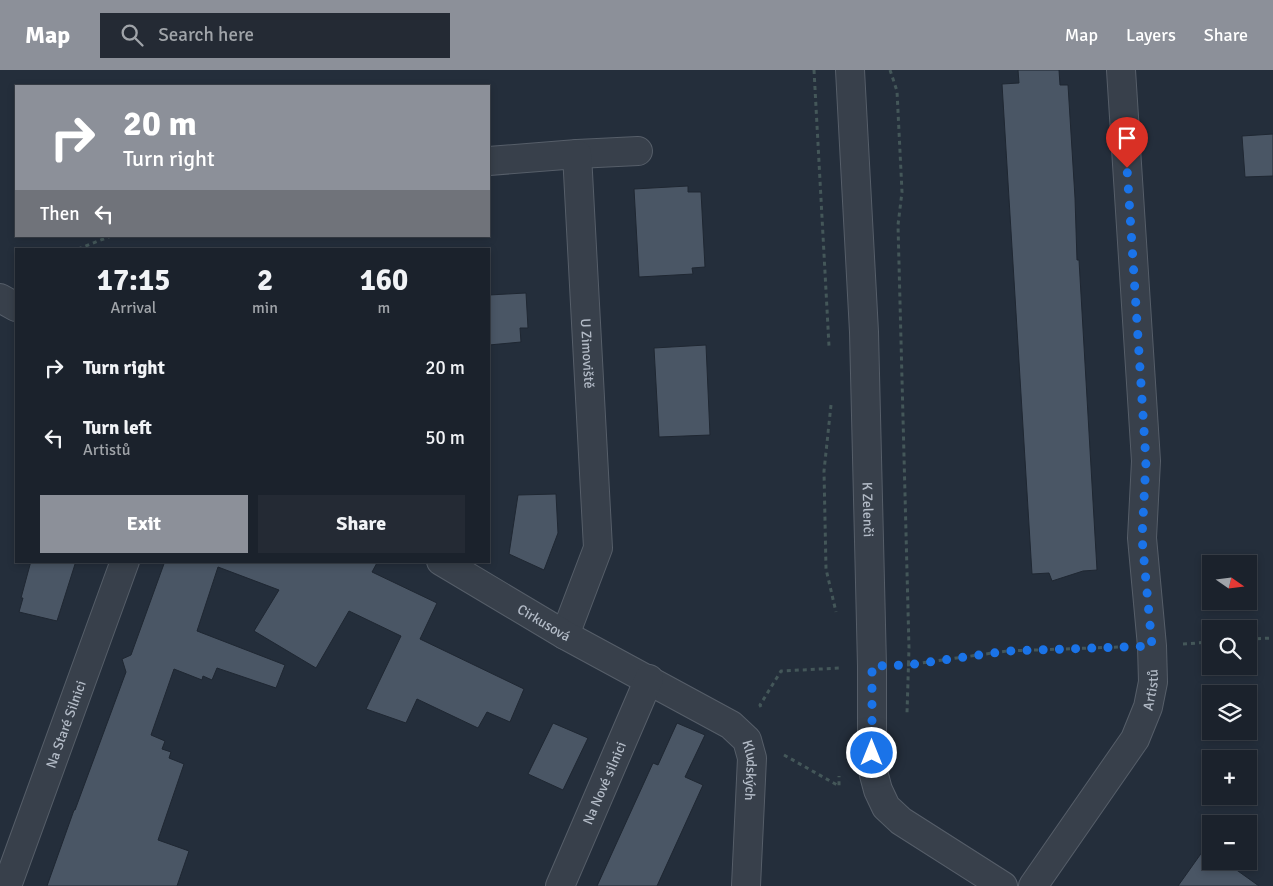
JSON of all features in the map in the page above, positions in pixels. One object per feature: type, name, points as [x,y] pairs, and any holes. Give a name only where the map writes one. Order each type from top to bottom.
[{"type":"street","name":"K Zelenči","points":[[850,70],[864,332],[872,666],[872,753],[874,775],[878,790],[886,806],[901,820],[1003,886]]},
{"type":"street","name":"Artistů","points":[[1033,886],[1135,739],[1148,707],[1153,682],[1152,646],[1142,538],[1146,461],[1121,70]]},
{"type":"street","points":[[490,161],[638,151]]},
{"type":"street","name":"U Zimoviště","points":[[565,635],[598,548],[577,154]]},
{"type":"street","points":[[0,298],[15,306]]},
{"type":"street","name":"Na Staré Silnici","points":[[7,886],[124,563]]},
{"type":"street","name":"Cirkusová","points":[[444,563],[565,635],[649,679]]},
{"type":"street","name":"Kludských","points":[[649,679],[731,725],[747,740],[752,758],[746,886]]},
{"type":"street","name":"Na Nové silnici","points":[[560,886],[649,679]]},
{"type":"path","points":[[814,70],[829,346]]},
{"type":"path","points":[[890,70],[897,91],[902,192],[898,224],[909,648],[907,720]]},
{"type":"path","points":[[81,248],[109,237]]},
{"type":"path","points":[[831,405],[824,471],[826,569],[838,621]]},
{"type":"path","points":[[1257,639],[1273,638]]},
{"type":"path","points":[[765,711],[760,706],[781,671],[908,665],[1008,651],[1202,643]]},
{"type":"path","points":[[752,758],[779,752],[839,786],[839,766]]},
{"type":"building","points":[[1018,70],[1059,70],[1060,85],[1068,85],[1097,570],[1083,571],[1052,581],[1049,573],[1032,574],[1002,84],[1019,83]]},
{"type":"building","points":[[1273,134],[1273,176],[1245,177],[1242,136]]},
{"type":"building","points":[[688,186],[688,192],[701,192],[705,267],[692,268],[693,274],[639,277],[634,189]]},
{"type":"building","points":[[526,293],[528,328],[520,328],[521,342],[490,345],[490,295]]},
{"type":"building","points":[[706,345],[710,435],[659,437],[654,348]]},
{"type":"building","points":[[556,494],[558,533],[544,570],[509,554],[518,495]]},
{"type":"building","points":[[30,563],[75,563],[57,621],[19,612],[23,598],[21,598]]},
{"type":"building","points":[[164,563],[377,563],[372,572],[437,603],[420,639],[524,689],[510,722],[487,712],[478,728],[417,699],[406,723],[366,709],[401,636],[349,611],[316,668],[254,631],[279,590],[218,567],[197,631],[285,665],[276,688],[217,668],[212,680],[203,676],[202,680],[174,669],[151,735],[165,741],[162,749],[171,752],[169,758],[184,764],[158,840],[189,851],[177,886],[47,886],[126,672],[122,659],[131,655]]},
{"type":"building","points":[[553,723],[588,738],[563,790],[528,774]]},
{"type":"building","points":[[677,723],[705,735],[685,777],[703,785],[657,886],[597,886],[653,763],[658,765]]},
{"type":"building","points":[[1202,852],[1202,870],[1237,870],[1259,886],[1178,886]]},
{"type":"route","points":[[872,753],[872,666],[908,665],[1008,651],[1152,646],[1142,538],[1146,461],[1127,168]]}]
